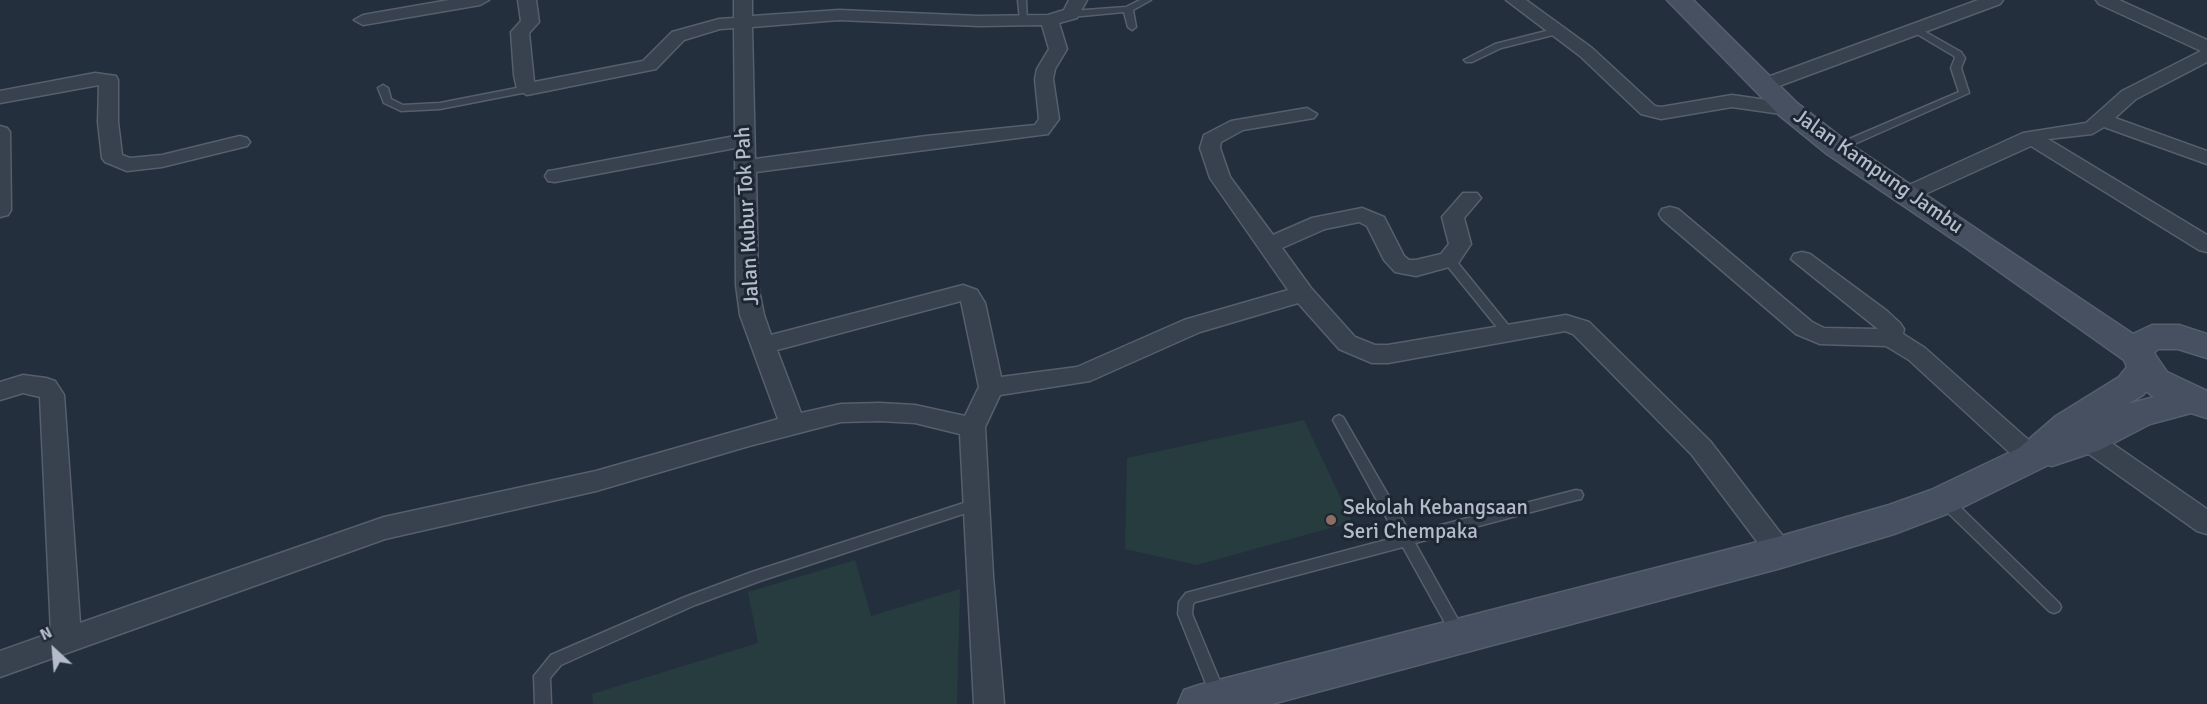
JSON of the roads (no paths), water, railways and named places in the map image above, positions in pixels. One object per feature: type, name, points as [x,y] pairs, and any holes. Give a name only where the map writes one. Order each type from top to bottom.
[{"type":"main road","name":"Jalan Kampung Jambu","points":[[1679,0],[1788,109],[1837,148],[1977,241],[2171,345],[2155,381],[2199,402]]},
{"type":"main road","points":[[2032,458],[2068,425],[2131,386],[2171,345]]},
{"type":"main road","points":[[1209,702],[1781,552],[1894,519],[1944,500],[2032,458],[2088,440],[2139,414],[2199,402]]},
{"type":"street","points":[[363,20],[480,0]]},
{"type":"street","points":[[527,0],[530,22],[520,32],[523,75],[527,89],[649,65],[678,36],[743,10],[839,15],[1049,20],[1075,7]]},
{"type":"street","points":[[1515,0],[1586,52],[1642,107],[1654,112],[1732,101],[1788,109]]},
{"type":"street","points":[[1764,85],[1994,0]]},
{"type":"street","points":[[2105,0],[2207,47]]},
{"type":"street","name":"Jalan Kubur Tok Pah","points":[[743,10],[747,285],[752,315],[793,425]]},
{"type":"street","points":[[745,167],[926,142],[1041,130],[1049,119],[1044,79],[1046,69],[1058,49],[1049,20]]},
{"type":"street","points":[[1905,195],[2030,137],[2092,128],[2129,95],[2207,55]]},
{"type":"street","points":[[0,97],[95,79],[109,80],[108,122],[112,158],[127,165],[162,161],[240,142]]},
{"type":"street","points":[[1307,114],[1238,125],[1211,140],[1209,148],[1220,177],[1268,246],[1303,294],[1347,343],[1372,354],[1388,354],[1566,323],[1581,328],[1701,448],[1781,552]]},
{"type":"street","points":[[2103,120],[2207,158]]},
{"type":"street","points":[[0,132],[0,210]]},
{"type":"street","points":[[2030,137],[2207,245]]},
{"type":"street","points":[[555,176],[744,140]]},
{"type":"street","points":[[1268,246],[1320,223],[1362,215],[1376,222],[1395,260],[1403,267],[1416,268],[1449,260],[1460,246],[1453,217],[1470,198]]},
{"type":"street","points":[[1670,214],[1804,328],[1820,336],[1890,338],[1917,354],[2032,458]]},
{"type":"street","points":[[1802,259],[1880,317],[1892,329],[1890,338]]},
{"type":"street","points":[[764,345],[963,293],[969,296],[973,303],[991,387],[972,427],[979,576],[989,704]]},
{"type":"street","points":[[991,387],[1081,375],[1192,326],[1303,294]]},
{"type":"street","points":[[0,391],[23,384],[46,387],[52,395],[66,640]]},
{"type":"street","points":[[0,664],[384,528],[596,481],[841,413],[915,414],[972,427]]},
{"type":"street","points":[[2088,440],[2207,523]]},
{"type":"lane","points":[[1023,0],[1024,20]]},
{"type":"lane","points":[[1075,7],[1128,9],[1147,0]]},
{"type":"lane","points":[[1128,9],[1132,27]]},
{"type":"lane","points":[[1837,148],[1964,93],[1956,68],[1960,56],[1915,29]]},
{"type":"lane","points":[[1469,60],[1498,46],[1558,31]]},
{"type":"lane","points":[[383,88],[387,101],[401,108],[440,106],[527,89]]},
{"type":"lane","points":[[1449,260],[1509,334]]},
{"type":"lane","points":[[1339,420],[1460,635]]},
{"type":"lane","points":[[1209,702],[1185,614],[1186,602],[1191,597],[1576,495]]},
{"type":"lane","points":[[1944,500],[2054,607]]},
{"type":"lane","points":[[543,704],[542,676],[556,660],[690,601],[757,576],[976,504]]},
{"type":"place","name":"Sekolah Kebangsaan Seri Chempaka","points":[[1331,520]]}]
